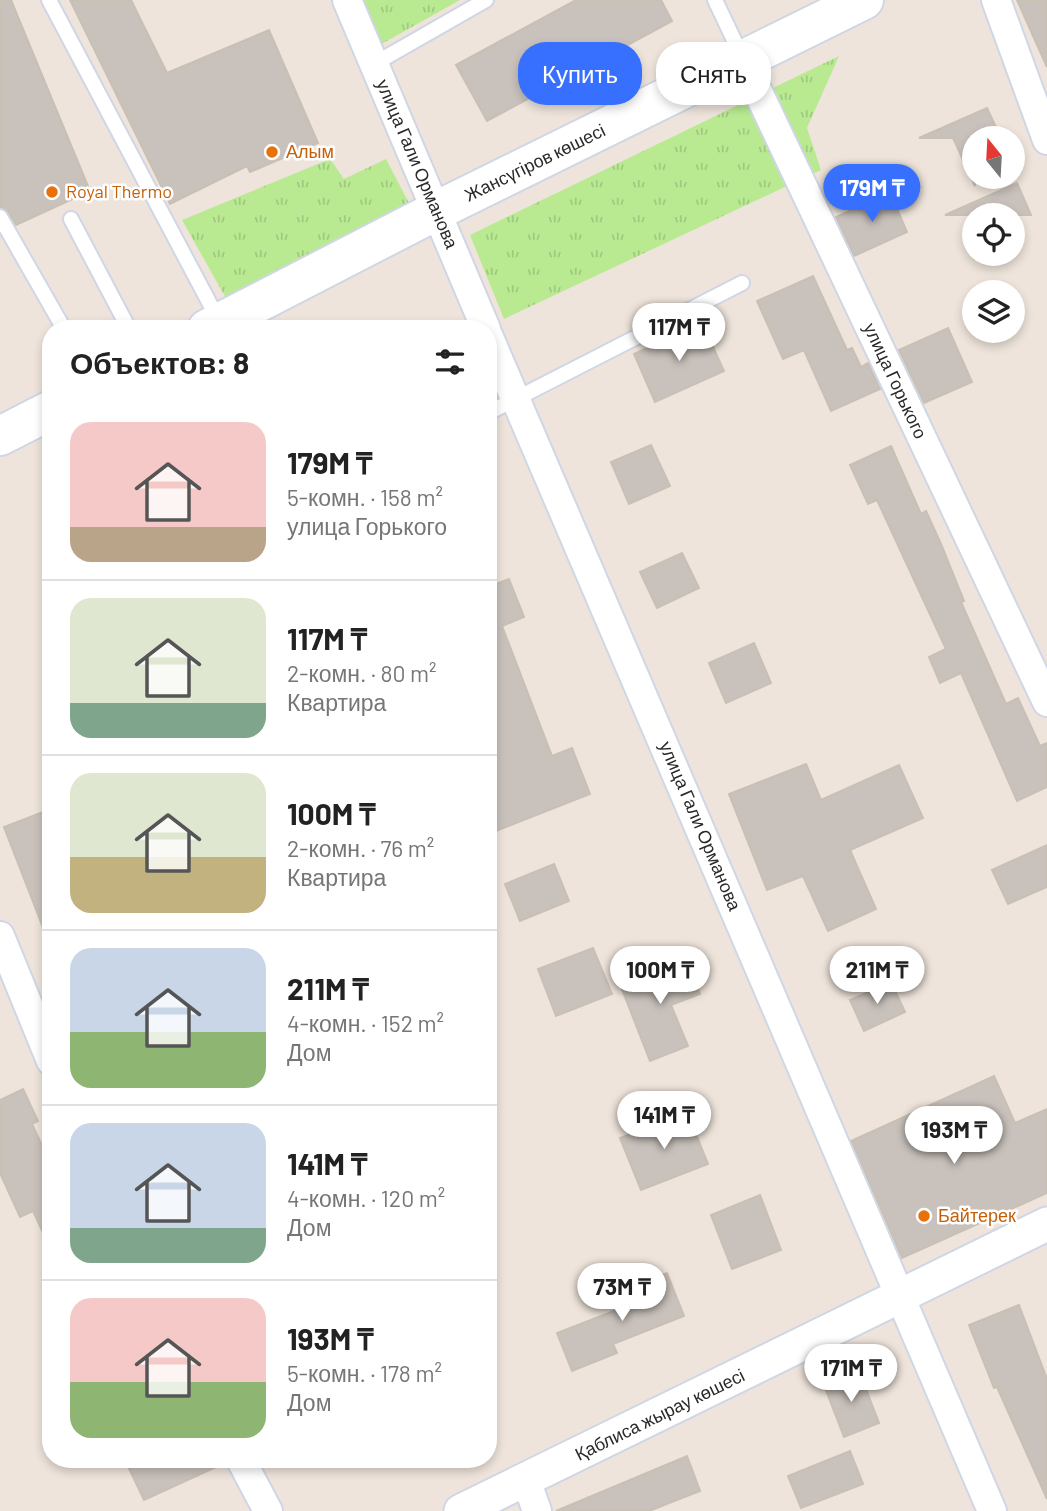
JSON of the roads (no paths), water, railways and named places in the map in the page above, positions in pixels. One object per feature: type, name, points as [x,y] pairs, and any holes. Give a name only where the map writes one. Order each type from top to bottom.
[{"type":"main road","name":"Жансүгіров көшесі","points":[[771,46],[864,0]]},
{"type":"main road","name":"Жансүгіров көшесі","points":[[226,320],[436,211],[656,103]]},
{"type":"main road","points":[[0,436],[42,415]]},
{"type":"street","name":"улица Гали Орманова","points":[[347,0],[482,320]]},
{"type":"street","points":[[996,0],[1047,140]]},
{"type":"street","name":"улица Горького","points":[[764,105],[1047,702]]},
{"type":"street","name":"улица Гали Орманова","points":[[497,356],[992,1511]]},
{"type":"street","points":[[0,936],[42,1039]]},
{"type":"street","name":"Қаблиса жырау көшесі","points":[[461,1511],[1047,1224]]},
{"type":"street","points":[[245,1468],[268,1511]]},
{"type":"street","points":[[526,1480],[537,1511]]},
{"type":"lane","points":[[49,0],[211,320]]},
{"type":"lane","points":[[374,64],[486,0]]},
{"type":"lane","points":[[715,0],[735,42]]},
{"type":"lane","points":[[0,217],[59,320]]},
{"type":"lane","points":[[71,219],[124,320]]},
{"type":"lane","points":[[497,409],[742,283]]},
{"type":"place","name":"Алым","points":[[272,152]]},
{"type":"place","name":"Royal Thermo","points":[[52,192]]},
{"type":"place","name":"Байтерек","points":[[924,1216]]}]
